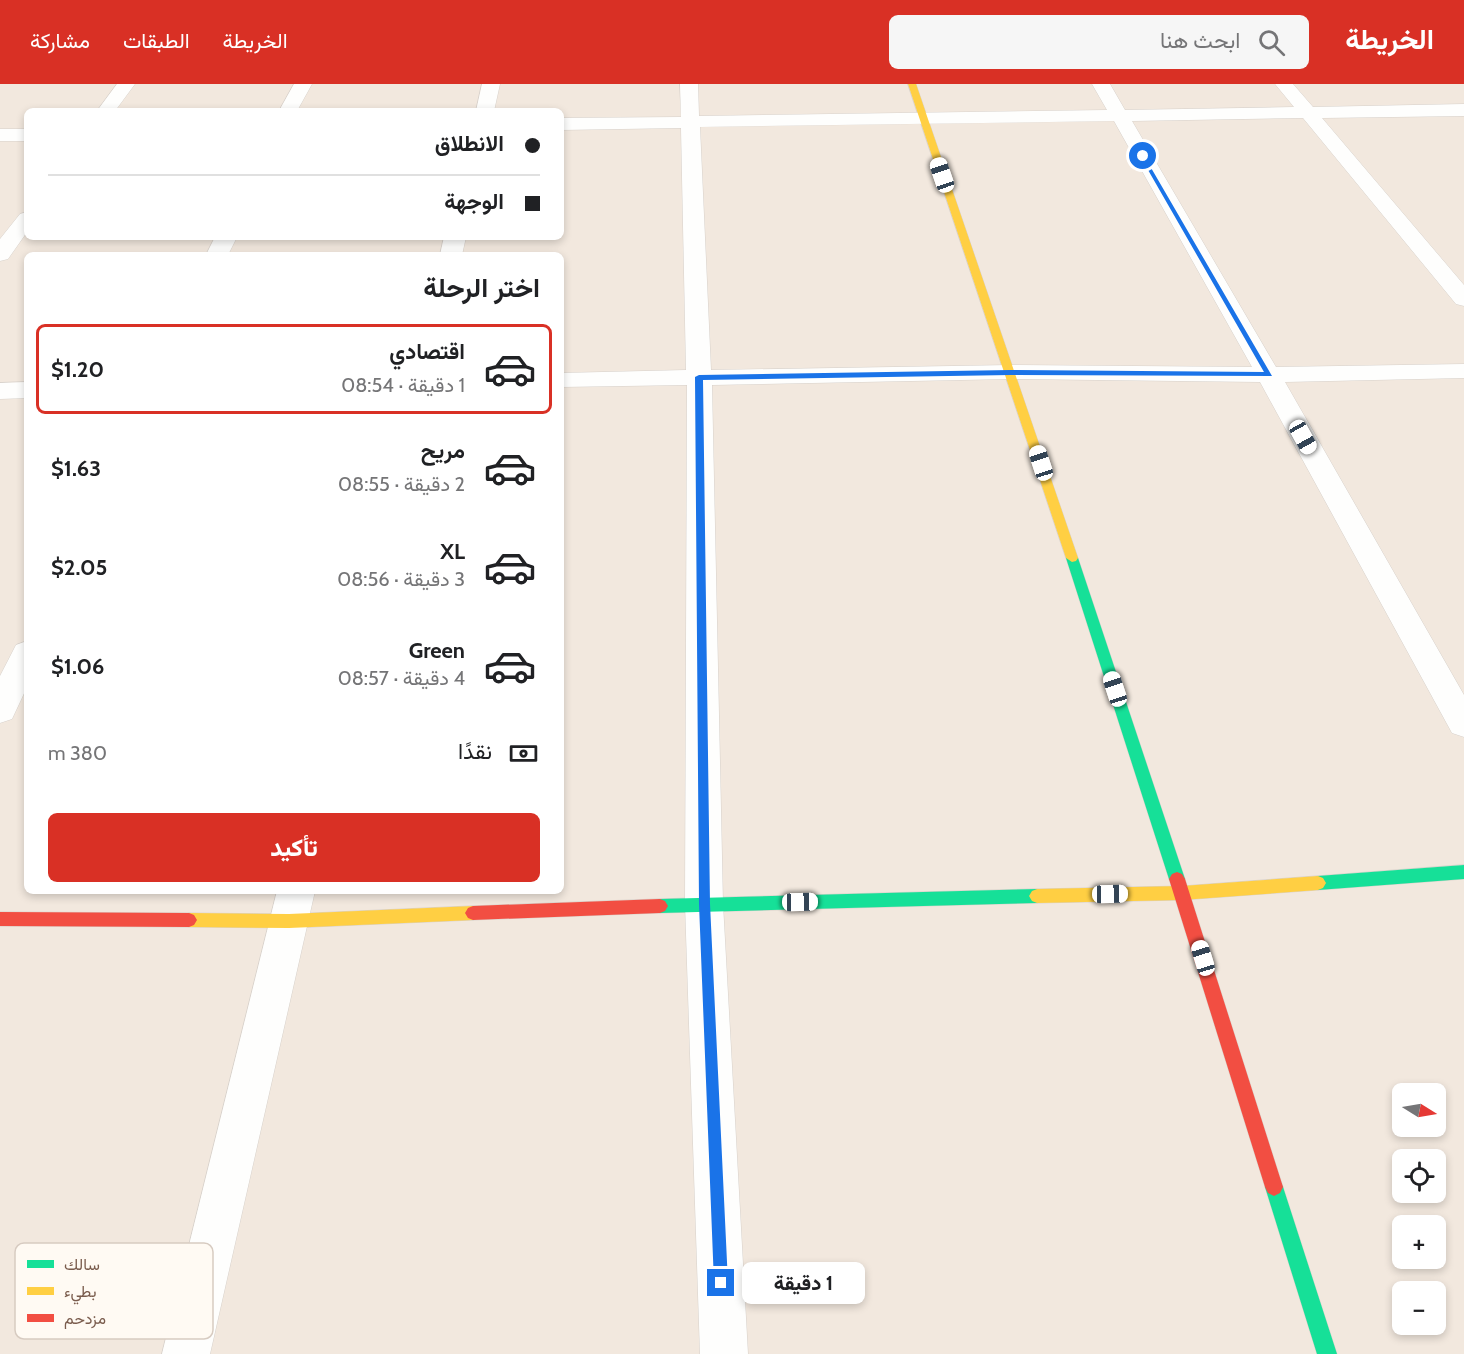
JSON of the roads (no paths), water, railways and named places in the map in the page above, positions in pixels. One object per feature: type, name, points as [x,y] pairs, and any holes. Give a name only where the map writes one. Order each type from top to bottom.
[{"type":"street","points":[[108,108],[126,84]]},
{"type":"street","points":[[290,108],[303,84]]},
{"type":"street","points":[[486,108],[491,84]]},
{"type":"street","points":[[689,84],[699,377],[704,904],[724,1354]]},
{"type":"street","points":[[912,84],[1011,372],[1182,892],[1327,1354]]},
{"type":"street","points":[[1101,84],[1269,375],[1383,584],[1464,724]]},
{"type":"street","points":[[1284,84],[1464,299]]},
{"type":"street","points":[[564,124],[1464,110]]},
{"type":"street","points":[[0,135],[24,135]]},
{"type":"street","points":[[0,254],[24,222]]},
{"type":"street","points":[[564,380],[1011,372],[1269,375],[1464,371]]},
{"type":"street","points":[[0,391],[24,390]]},
{"type":"street","points":[[0,710],[24,659]]},
{"type":"street","points":[[0,919],[292,906],[704,904],[1182,892],[1464,872]]},
{"type":"street","points":[[212,1243],[292,906]]},
{"type":"street","points":[[186,1354],[190,1339]]}]
